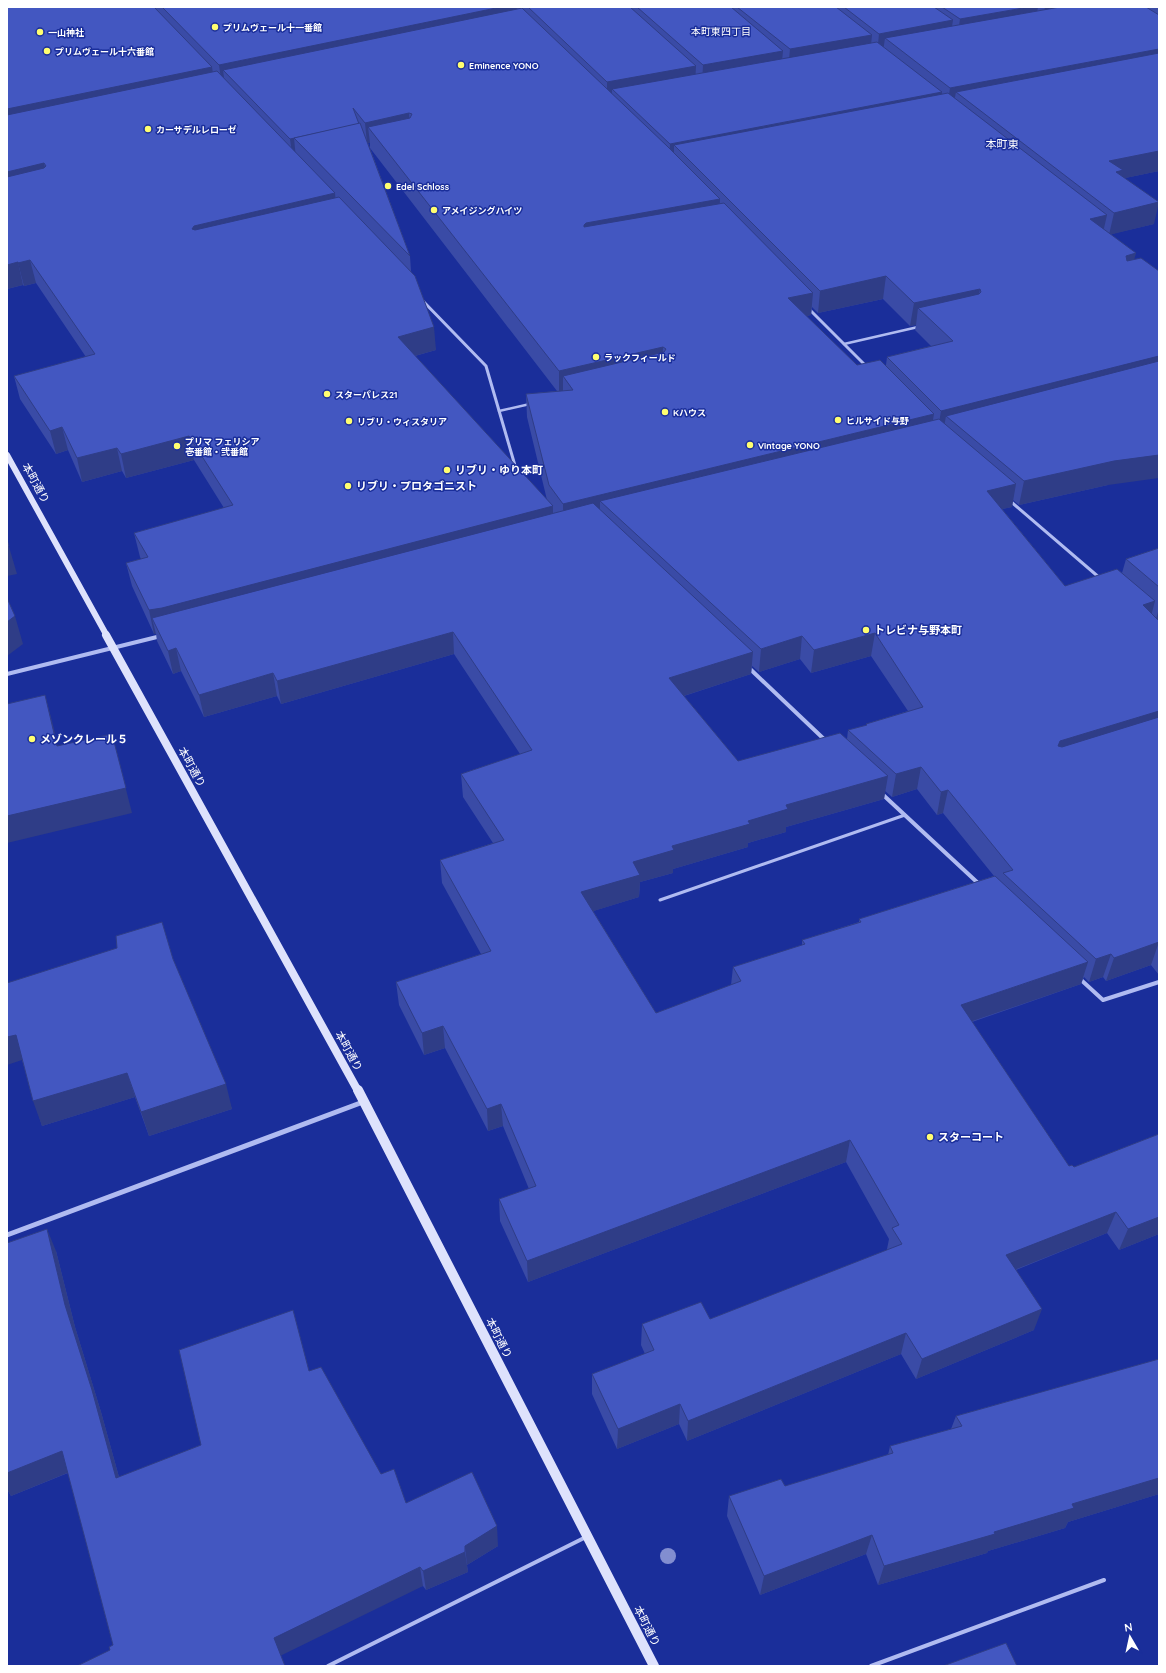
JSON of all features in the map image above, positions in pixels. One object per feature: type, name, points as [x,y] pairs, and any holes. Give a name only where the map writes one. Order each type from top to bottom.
[{"type":"main road","name":"本町通り","points":[[7,455],[364,1102],[654,1666]]},
{"type":"street","points":[[417,294],[486,366],[517,471]]},
{"type":"street","points":[[806,305],[871,372]]},
{"type":"street","points":[[1002,495],[1105,582]]},
{"type":"street","points":[[7,674],[114,649],[165,635]]},
{"type":"street","points":[[744,663],[830,745]]},
{"type":"street","points":[[876,788],[981,886]]},
{"type":"street","points":[[1074,973],[1103,1000],[1159,982]]},
{"type":"street","points":[[7,1235],[364,1102]]},
{"type":"lane","points":[[844,344],[920,326]]},
{"type":"lane","points":[[499,411],[536,402]]},
{"type":"lane","points":[[660,900],[905,815]]},
{"type":"lane","points":[[328,1666],[588,1537]]},
{"type":"lane","points":[[870,1666],[1104,1580]]},
{"type":"building","points":[[7,7],[154,7],[212,67],[7,109]]},
{"type":"building","points":[[162,7],[501,7],[219,65]]},
{"type":"building","points":[[528,7],[630,7],[696,66],[607,82]]},
{"type":"building","points":[[637,7],[731,7],[783,51],[703,65]]},
{"type":"building","points":[[737,7],[836,7],[872,35],[790,49]]},
{"type":"building","points":[[844,7],[934,7],[953,20],[879,34]]},
{"type":"building","points":[[942,7],[1029,7],[960,19]]},
{"type":"building","points":[[1060,7],[1146,7],[1159,15],[1159,49],[950,88],[885,38]]},
{"type":"building","points":[[522,8],[667,146],[720,199],[586,223],[584,227],[724,203],[813,293],[788,298],[857,365],[880,360],[934,414],[563,504],[549,485],[526,394],[573,390],[563,376],[664,352],[666,349],[663,347],[559,371],[368,127],[410,118],[412,114],[409,113],[365,123],[353,108],[359,124],[290,139],[223,70]]},
{"type":"building","points":[[877,42],[942,92],[670,144],[612,89]]},
{"type":"building","points":[[1159,53],[1159,151],[1109,161],[1123,170],[1116,172],[1159,202],[1114,213],[956,92]]},
{"type":"building","points":[[217,71],[335,193],[194,226],[192,229],[195,230],[339,197],[415,276],[434,327],[398,337],[553,506],[162,608],[149,610],[126,563],[148,557],[134,533],[233,505],[189,436],[121,454],[117,448],[77,458],[62,427],[50,431],[14,376],[95,354],[30,260],[7,265],[7,177],[44,168],[46,166],[44,163],[7,172],[7,115]]},
{"type":"building","points":[[948,93],[1107,215],[1090,219],[1136,253],[1126,256],[1127,261],[1141,258],[1159,271],[1159,356],[941,411],[887,357],[953,341],[918,308],[979,294],[981,292],[980,289],[914,303],[886,276],[820,291],[674,145]]},
{"type":"building","points":[[360,123],[410,256],[294,138]]},
{"type":"building","points":[[1159,361],[1159,455],[1114,461],[1024,481],[946,416]]},
{"type":"building","points":[[939,419],[1016,484],[987,491],[1065,586],[1117,569],[1155,601],[1143,605],[1159,621],[1159,711],[1060,741],[1058,746],[1062,747],[1159,717],[1159,942],[1114,958],[1111,954],[1096,959],[1003,873],[1013,870],[948,790],[941,792],[921,767],[896,774],[848,730],[923,707],[875,633],[814,650],[802,636],[761,649],[600,501]]},
{"type":"building","points":[[593,503],[753,652],[669,678],[738,761],[840,733],[888,776],[786,805],[788,809],[748,821],[750,824],[672,846],[674,850],[633,862],[640,875],[581,892],[656,1013],[741,981],[733,967],[805,944],[802,940],[861,922],[859,919],[995,876],[1088,962],[961,1005],[1069,1166],[1072,1165],[1074,1167],[1159,1134],[1159,1217],[1128,1229],[1116,1212],[1006,1255],[1042,1309],[922,1359],[906,1333],[688,1421],[680,1404],[618,1429],[592,1374],[654,1350],[642,1324],[701,1302],[710,1319],[902,1244],[892,1228],[899,1225],[850,1140],[527,1261],[499,1199],[536,1186],[501,1104],[487,1109],[443,1026],[422,1033],[396,982],[491,951],[440,860],[504,840],[461,774],[532,750],[453,632],[277,681],[273,673],[199,695],[176,648],[168,651],[152,618]]},
{"type":"building","points":[[1159,548],[1159,587],[1126,559]]},
{"type":"building","points":[[7,598],[15,616],[7,622]]},
{"type":"building","points":[[45,695],[57,746],[112,734],[126,788],[7,816],[7,704]]},
{"type":"building","points":[[162,922],[173,959],[226,1084],[141,1112],[127,1073],[33,1101],[16,1035],[7,1037],[7,983],[117,948],[116,936]]},
{"type":"building","points":[[47,1229],[65,1305],[92,1390],[116,1478],[201,1445],[179,1350],[293,1310],[309,1371],[321,1367],[381,1474],[394,1469],[406,1503],[472,1472],[497,1526],[465,1546],[465,1552],[423,1571],[420,1567],[274,1638],[285,1666],[77,1666],[110,1650],[109,1647],[113,1645],[62,1451],[7,1473],[7,1243]]},
{"type":"building","points":[[1159,1359],[1159,1478],[1072,1504],[1074,1508],[994,1532],[995,1534],[884,1566],[872,1535],[764,1576],[729,1496],[781,1479],[785,1486],[893,1453],[890,1446],[962,1426],[956,1416]]},
{"type":"building","points":[[1006,1643],[1017,1666],[943,1666]]},
{"type":"place","name":"プリムヴェール十一番館","points":[[215,27]]},
{"type":"place","name":"一山神社","points":[[40,32]]},
{"type":"place","name":"プリムヴェール十六番館","points":[[47,51]]},
{"type":"place","name":"Eminence YONO","points":[[461,65]]},
{"type":"place","name":"カーサデルレローゼ","points":[[148,129]]},
{"type":"place","name":"Edel Schloss","points":[[388,186]]},
{"type":"place","name":"アメイジングハイツ","points":[[434,210]]},
{"type":"place","name":"ラックフィールド","points":[[596,357]]},
{"type":"place","name":"スターパレス21","points":[[327,394]]},
{"type":"place","name":"Kハウス","points":[[665,412]]},
{"type":"place","name":"ヒルサイド与野","points":[[838,420]]},
{"type":"place","name":"リブリ・ウィスタリア","points":[[349,421]]},
{"type":"place","name":"Vintage YONO","points":[[750,445]]},
{"type":"place","name":"プリマ フェリシア 壱番館・弐番館","points":[[177,446]]},
{"type":"place","name":"リブリ・ゆり本町","points":[[447,470]]},
{"type":"place","name":"リブリ・プロタゴニスト","points":[[348,486]]},
{"type":"place","name":"トレビナ与野本町","points":[[866,630]]},
{"type":"place","name":"メゾンクレール５","points":[[32,739]]},
{"type":"place","name":"スターコート","points":[[930,1137]]},
{"type":"district","name":"本町東四丁目","points":[[721,31]]},
{"type":"district","name":"本町東","points":[[1002,144]]}]
